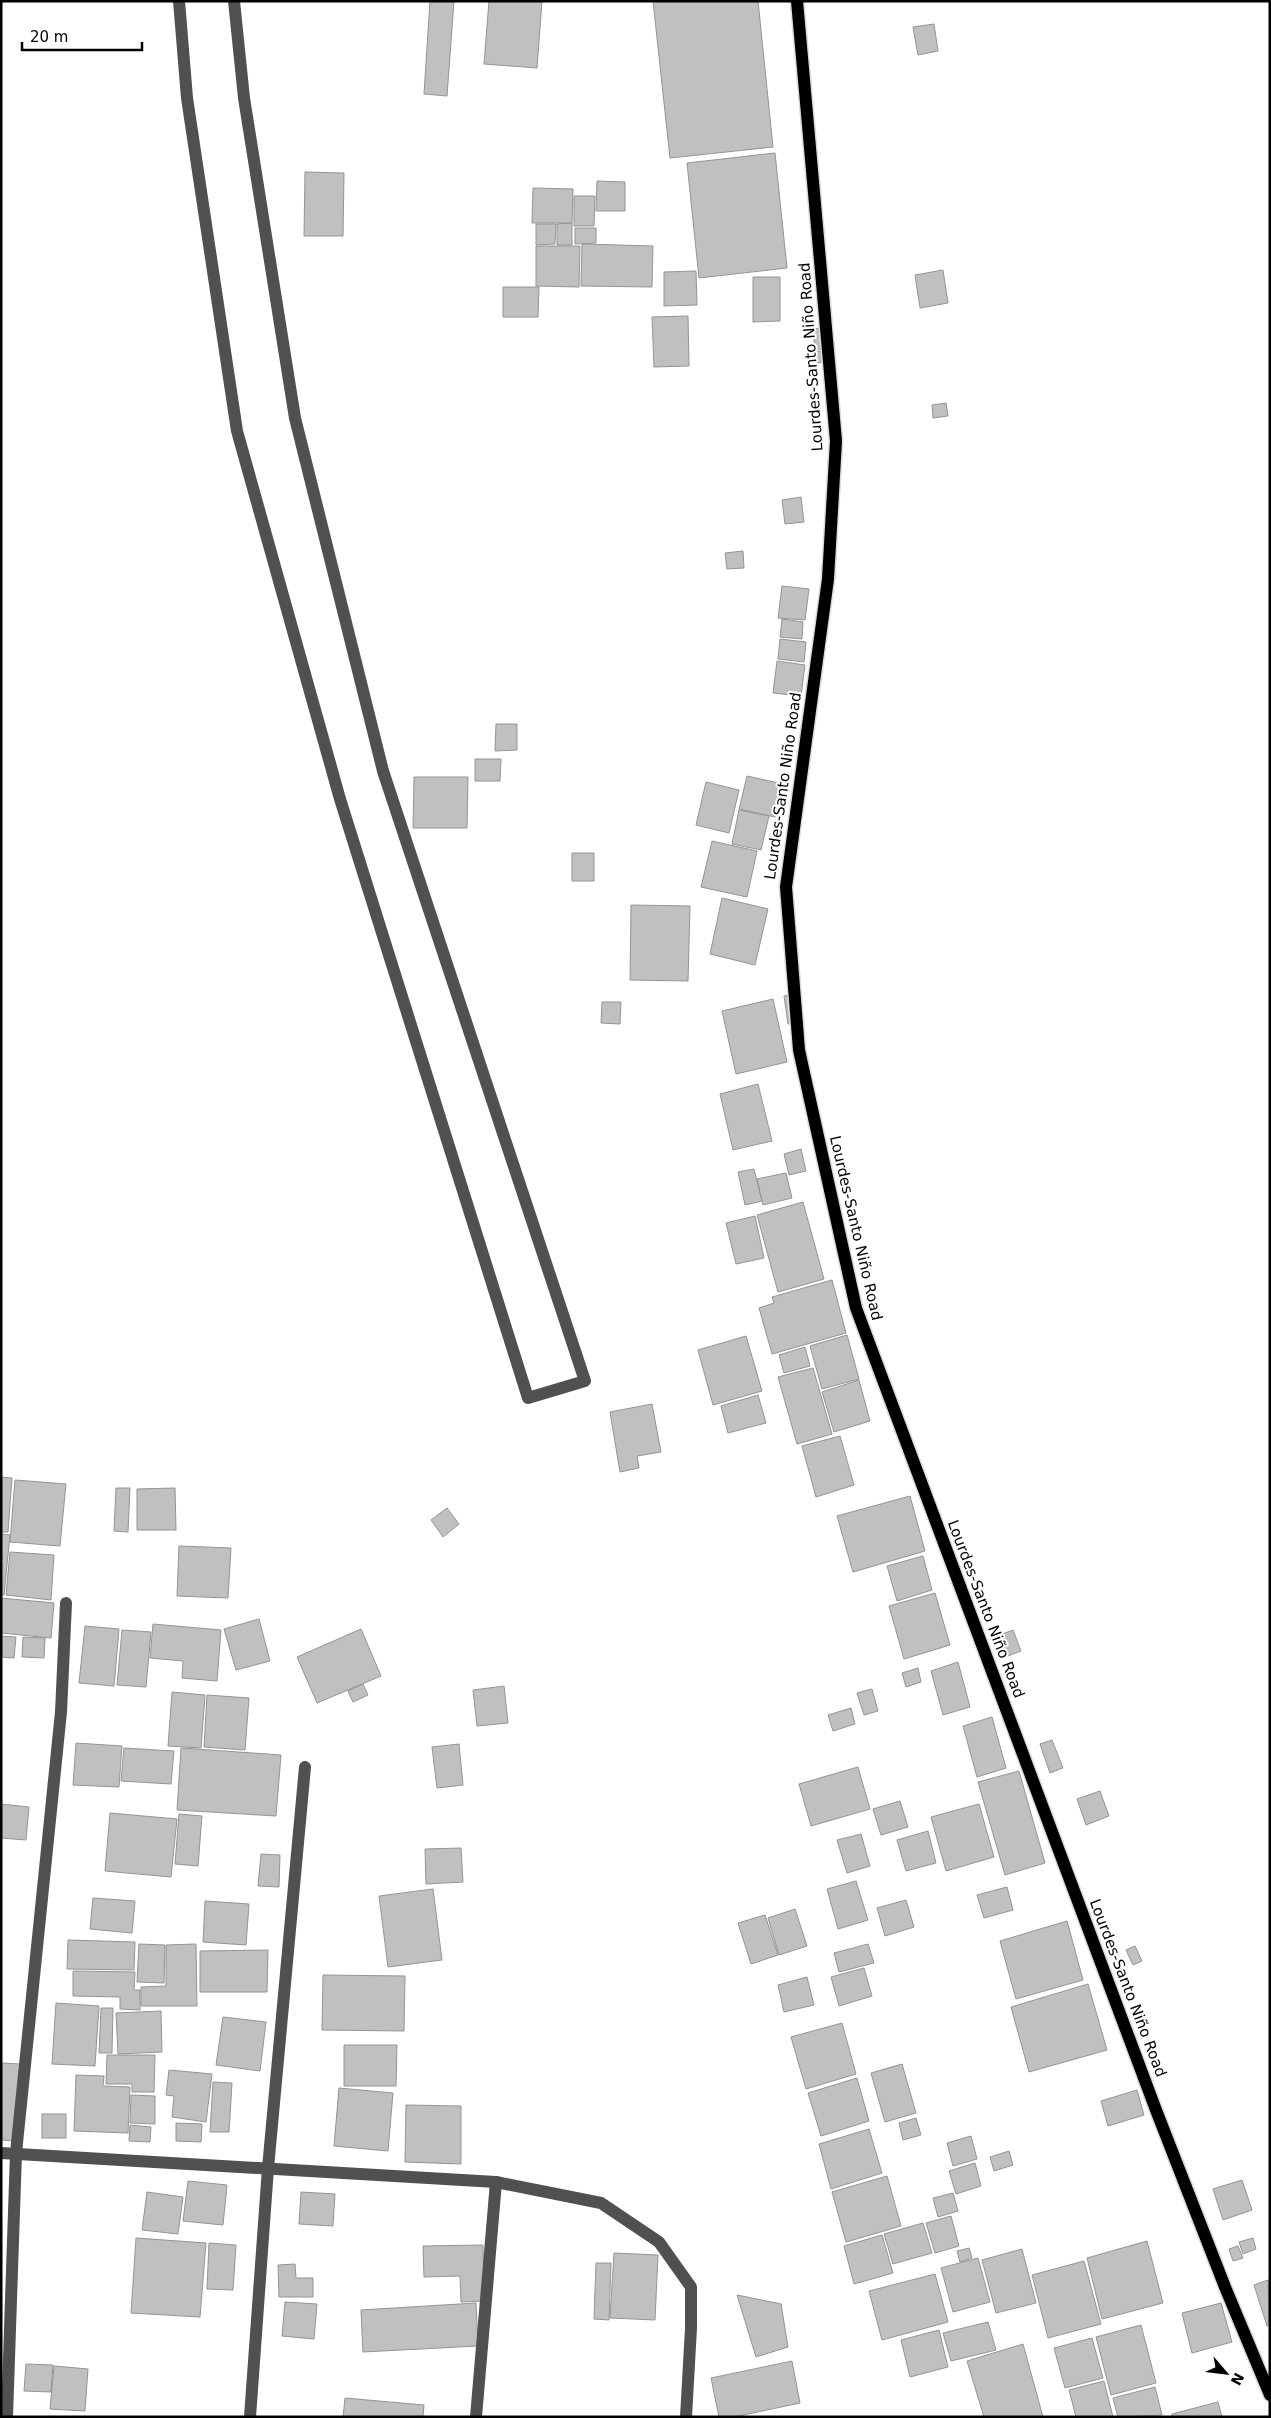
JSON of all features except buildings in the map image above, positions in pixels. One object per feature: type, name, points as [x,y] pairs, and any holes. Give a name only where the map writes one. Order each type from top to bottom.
[{"type":"main road","name":"Lourdes-Santo Niño Road","points":[[797,1],[836,441],[828,579],[786,887],[799,1050],[856,1308],[1156,2110],[1225,2287],[1270,2395]]},
{"type":"street","points":[[179,1],[187,98],[238,432],[340,798],[528,1398],[585,1381],[383,771],[295,418],[244,98],[234,1]]},
{"type":"street","points":[[7,2417],[16,2153],[61,1712],[66,1603]]},
{"type":"street","points":[[250,2417],[268,2168],[305,1767]]},
{"type":"street","points":[[1,2154],[16,2153],[496,2182],[601,2203],[659,2242],[691,2287],[691,2328],[686,2417]]},
{"type":"street","points":[[476,2417],[496,2182]]}]
